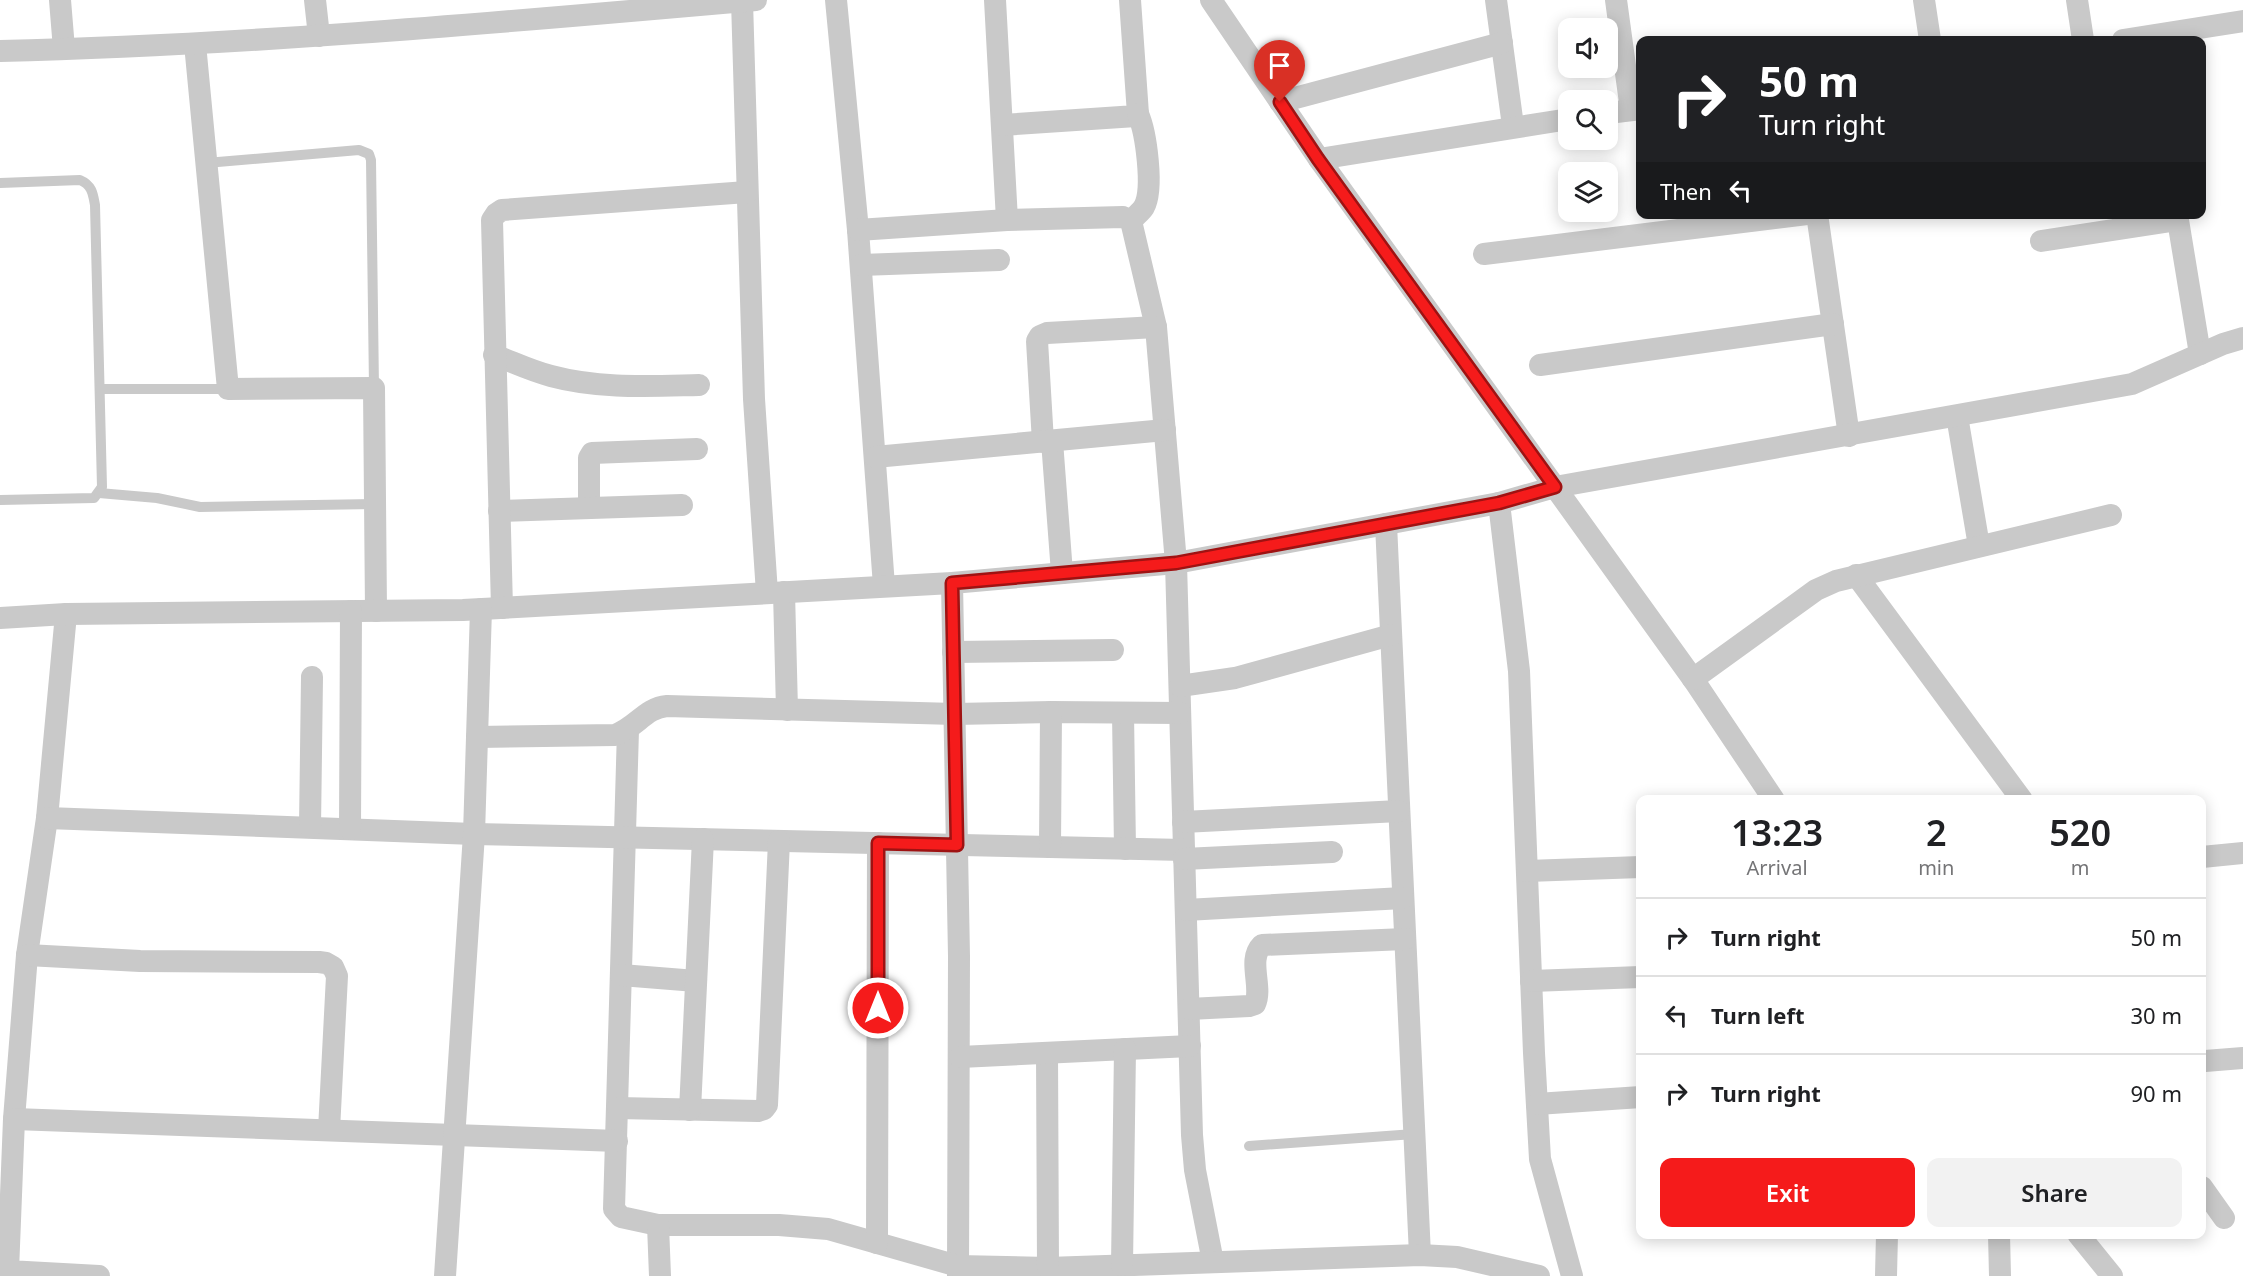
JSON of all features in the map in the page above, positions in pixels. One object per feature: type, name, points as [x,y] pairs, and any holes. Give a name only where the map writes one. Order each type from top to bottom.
[{"type":"street","points":[[60,0],[64,49]]},
{"type":"street","points":[[315,0],[319,36]]},
{"type":"street","points":[[836,0],[861,265],[884,586]]},
{"type":"street","points":[[995,0],[1007,220]]},
{"type":"street","points":[[1130,0],[1138,114],[1145,137],[1148,189],[1144,207],[1131,221]]},
{"type":"street","points":[[1211,0],[1318,159],[1693,679],[1771,795]]},
{"type":"street","points":[[1496,0],[1513,126]]},
{"type":"street","points":[[1616,0],[1636,110],[1618,113]]},
{"type":"street","points":[[1924,0],[1929,36]]},
{"type":"street","points":[[2077,0],[2082,36]]},
{"type":"street","points":[[0,51],[195,45],[749,1],[747,192],[754,399],[787,710]]},
{"type":"street","points":[[2166,36],[2243,21]]},
{"type":"street","points":[[1280,102],[1502,43]]},
{"type":"street","points":[[195,45],[228,389],[374,388],[376,611]]},
{"type":"street","points":[[1002,126],[1136,116],[1138,114]]},
{"type":"street","points":[[1318,159],[1558,120]]},
{"type":"street","points":[[446,1276],[474,834],[477,737],[492,608],[499,511],[492,220],[502,210],[747,192]]},
{"type":"street","points":[[858,230],[1007,220],[1123,217],[1131,221]]},
{"type":"street","points":[[1484,254],[1768,219]]},
{"type":"street","points":[[1818,219],[1849,436]]},
{"type":"street","points":[[2041,241],[2167,219]]},
{"type":"street","points":[[2178,219],[2200,354]]},
{"type":"street","points":[[1131,221],[1156,327],[1166,430],[1176,563],[1194,1170],[1213,1262]]},
{"type":"street","points":[[861,265],[999,260]]},
{"type":"street","points":[[1540,365],[1833,324]]},
{"type":"street","points":[[1062,573],[1037,341],[1040,336],[1047,333],[1156,327]]},
{"type":"street","points":[[0,618],[66,614],[492,608],[952,583],[1176,563],[1499,503],[1555,487],[2132,384],[2243,338]]},
{"type":"street","points":[[494,355],[549,376],[568,380],[627,386],[699,385]]},
{"type":"street","points":[[1957,416],[1979,546]]},
{"type":"street","points":[[875,457],[1166,430]]},
{"type":"street","points":[[589,508],[589,458],[592,453],[697,449]]},
{"type":"street","points":[[1499,503],[1519,671],[1540,1159],[1572,1276]]},
{"type":"street","points":[[499,511],[682,505]]},
{"type":"street","points":[[1693,679],[1816,590],[1856,575],[2111,515]]},
{"type":"street","points":[[1386,524],[1420,1255]]},
{"type":"street","points":[[1856,575],[2018,795]]},
{"type":"street","points":[[952,583],[960,1057],[958,1271]]},
{"type":"street","points":[[350,829],[351,611]]},
{"type":"street","points":[[66,614],[47,818],[27,955],[14,1119],[8,1274],[99,1276]]},
{"type":"street","points":[[1180,686],[1235,678],[1391,635]]},
{"type":"street","points":[[953,652],[1113,650]]},
{"type":"street","points":[[310,827],[312,677]]},
{"type":"street","points":[[477,737],[615,735],[628,730],[658,707],[955,714],[1051,712],[1180,714]]},
{"type":"street","points":[[1050,847],[1051,712]]},
{"type":"street","points":[[1123,713],[1125,849]]},
{"type":"street","points":[[628,730],[614,1209],[621,1217],[658,1225],[802,1225],[828,1229],[958,1271],[1048,1268],[1130,1269],[1213,1262],[1420,1255],[1457,1257],[1539,1276]]},
{"type":"street","points":[[1183,822],[1399,811]]},
{"type":"street","points":[[47,818],[474,834],[1125,849],[1184,855],[1332,852]]},
{"type":"street","points":[[690,1110],[703,839]]},
{"type":"street","points":[[618,1108],[758,1111],[764,1109],[767,1104],[779,841]]},
{"type":"street","points":[[877,1243],[878,843]]},
{"type":"street","points":[[2206,857],[2243,854]]},
{"type":"street","points":[[1527,871],[1636,867]]},
{"type":"street","points":[[1186,910],[1403,898]]},
{"type":"street","points":[[1189,1009],[1255,1004],[1258,997],[1256,956],[1262,945],[1405,939]]},
{"type":"street","points":[[27,955],[140,961],[319,962],[333,967],[337,976],[329,1130]]},
{"type":"street","points":[[621,975],[696,981]]},
{"type":"street","points":[[1531,981],[1636,977]]},
{"type":"street","points":[[960,1057],[1190,1046]]},
{"type":"street","points":[[1125,1049],[1130,1269]]},
{"type":"street","points":[[1047,1053],[1048,1268]]},
{"type":"street","points":[[2206,1062],[2243,1058]]},
{"type":"street","points":[[1537,1104],[1636,1097]]},
{"type":"street","points":[[14,1119],[616,1141]]},
{"type":"street","points":[[2206,1193],[2224,1218]]},
{"type":"street","points":[[658,1225],[660,1276]]},
{"type":"street","points":[[1886,1276],[1887,1239]]},
{"type":"street","points":[[1999,1239],[2000,1276]]},
{"type":"street","points":[[2082,1239],[2112,1276]]},
{"type":"lane","points":[[206,163],[359,150],[369,154],[374,388]]},
{"type":"lane","points":[[0,183],[81,180],[87,183],[92,190],[95,205],[102,488],[94,498],[0,500]]},
{"type":"lane","points":[[100,389],[228,389]]},
{"type":"lane","points":[[99,493],[157,498],[200,507],[375,504]]},
{"type":"lane","points":[[1249,1146],[1414,1134]]},
{"type":"route","points":[[878,1008],[878,843],[957,845],[952,583],[1176,563],[1499,503],[1555,487],[1318,159],[1280,102]]}]
